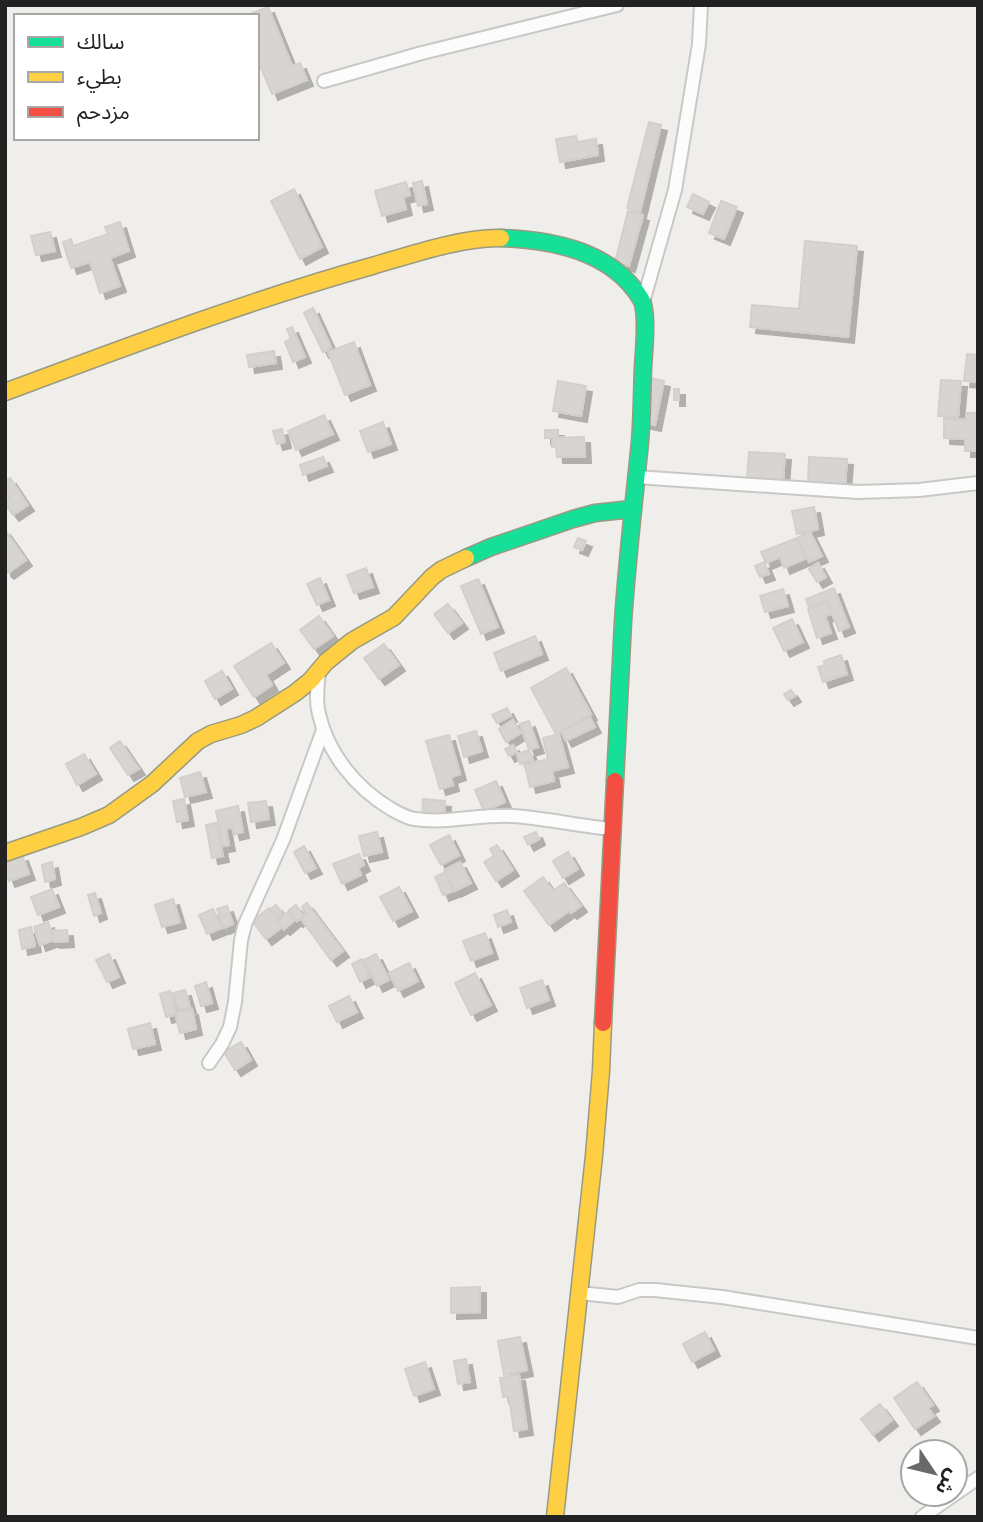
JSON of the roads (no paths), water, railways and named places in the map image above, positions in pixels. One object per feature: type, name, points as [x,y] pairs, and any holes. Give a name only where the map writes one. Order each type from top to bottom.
[{"type":"street","points":[[324,81],[422,53],[617,5]]},
{"type":"street","points":[[555,1517],[601,1071],[623,623],[640,440],[643,302],[675,190],[697,57],[701,5]]},
{"type":"street","points":[[5,393],[303,285],[435,248],[490,238],[554,243],[583,252],[609,265],[628,281],[643,302]]},
{"type":"street","points":[[636,477],[858,492],[919,490],[978,483]]},
{"type":"street","points":[[5,853],[81,827],[116,810],[136,797],[198,741],[256,718],[295,693],[352,641],[394,617],[418,590],[441,570],[491,547],[573,519],[632,509]]},
{"type":"street","points":[[319,671],[317,710],[323,730],[340,761],[357,784],[403,816],[415,820],[508,816],[612,829]]},
{"type":"street","points":[[209,1063],[230,1027],[241,940],[246,924],[283,840],[323,730]]},
{"type":"street","points":[[579,1293],[618,1297],[639,1290],[687,1293],[978,1338]]},
{"type":"street","points":[[922,1517],[978,1478]]}]
